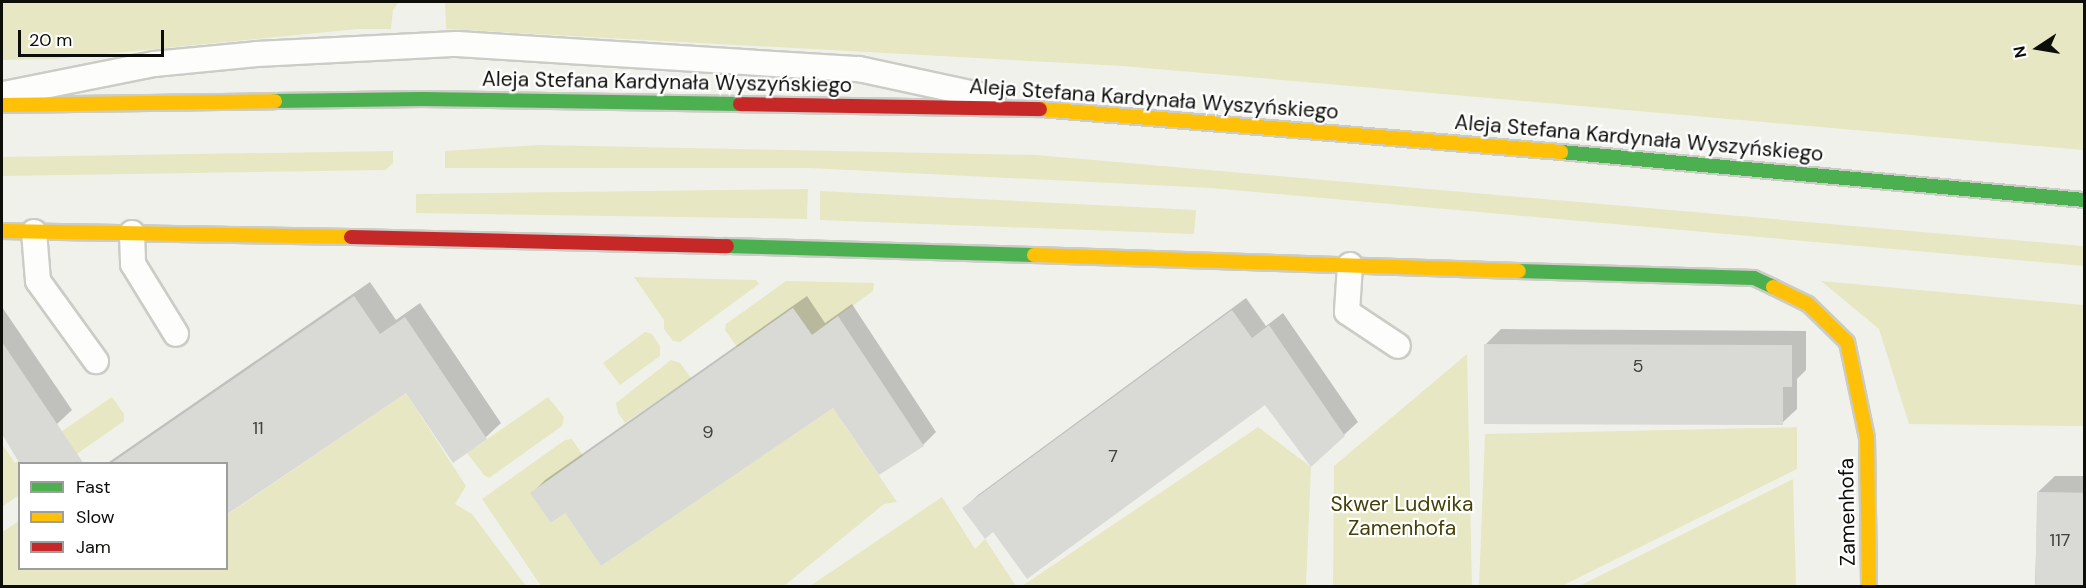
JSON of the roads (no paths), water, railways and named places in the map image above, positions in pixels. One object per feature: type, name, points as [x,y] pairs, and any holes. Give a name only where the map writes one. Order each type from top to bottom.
[{"type":"street","name":"Aleja Stefana Kardynała Wyszyńskiego","points":[[2,105],[422,99],[1044,109],[1379,135],[2085,200]]},
{"type":"street","name":"Zamenhofa","points":[[2,231],[849,249],[1754,278],[1808,303],[1847,342],[1867,438],[1869,586]]},
{"type":"lane","points":[[2,94],[154,64],[257,54],[457,44],[859,69],[1044,109]]},
{"type":"lane","points":[[34,232],[38,281],[96,361]]},
{"type":"lane","points":[[132,233],[133,264],[176,334]]},
{"type":"lane","points":[[1350,265],[1347,312],[1398,345]]},
{"type":"park label","name":"Skwer Ludwika Zamenhofa","points":[[1402,516]]}]
